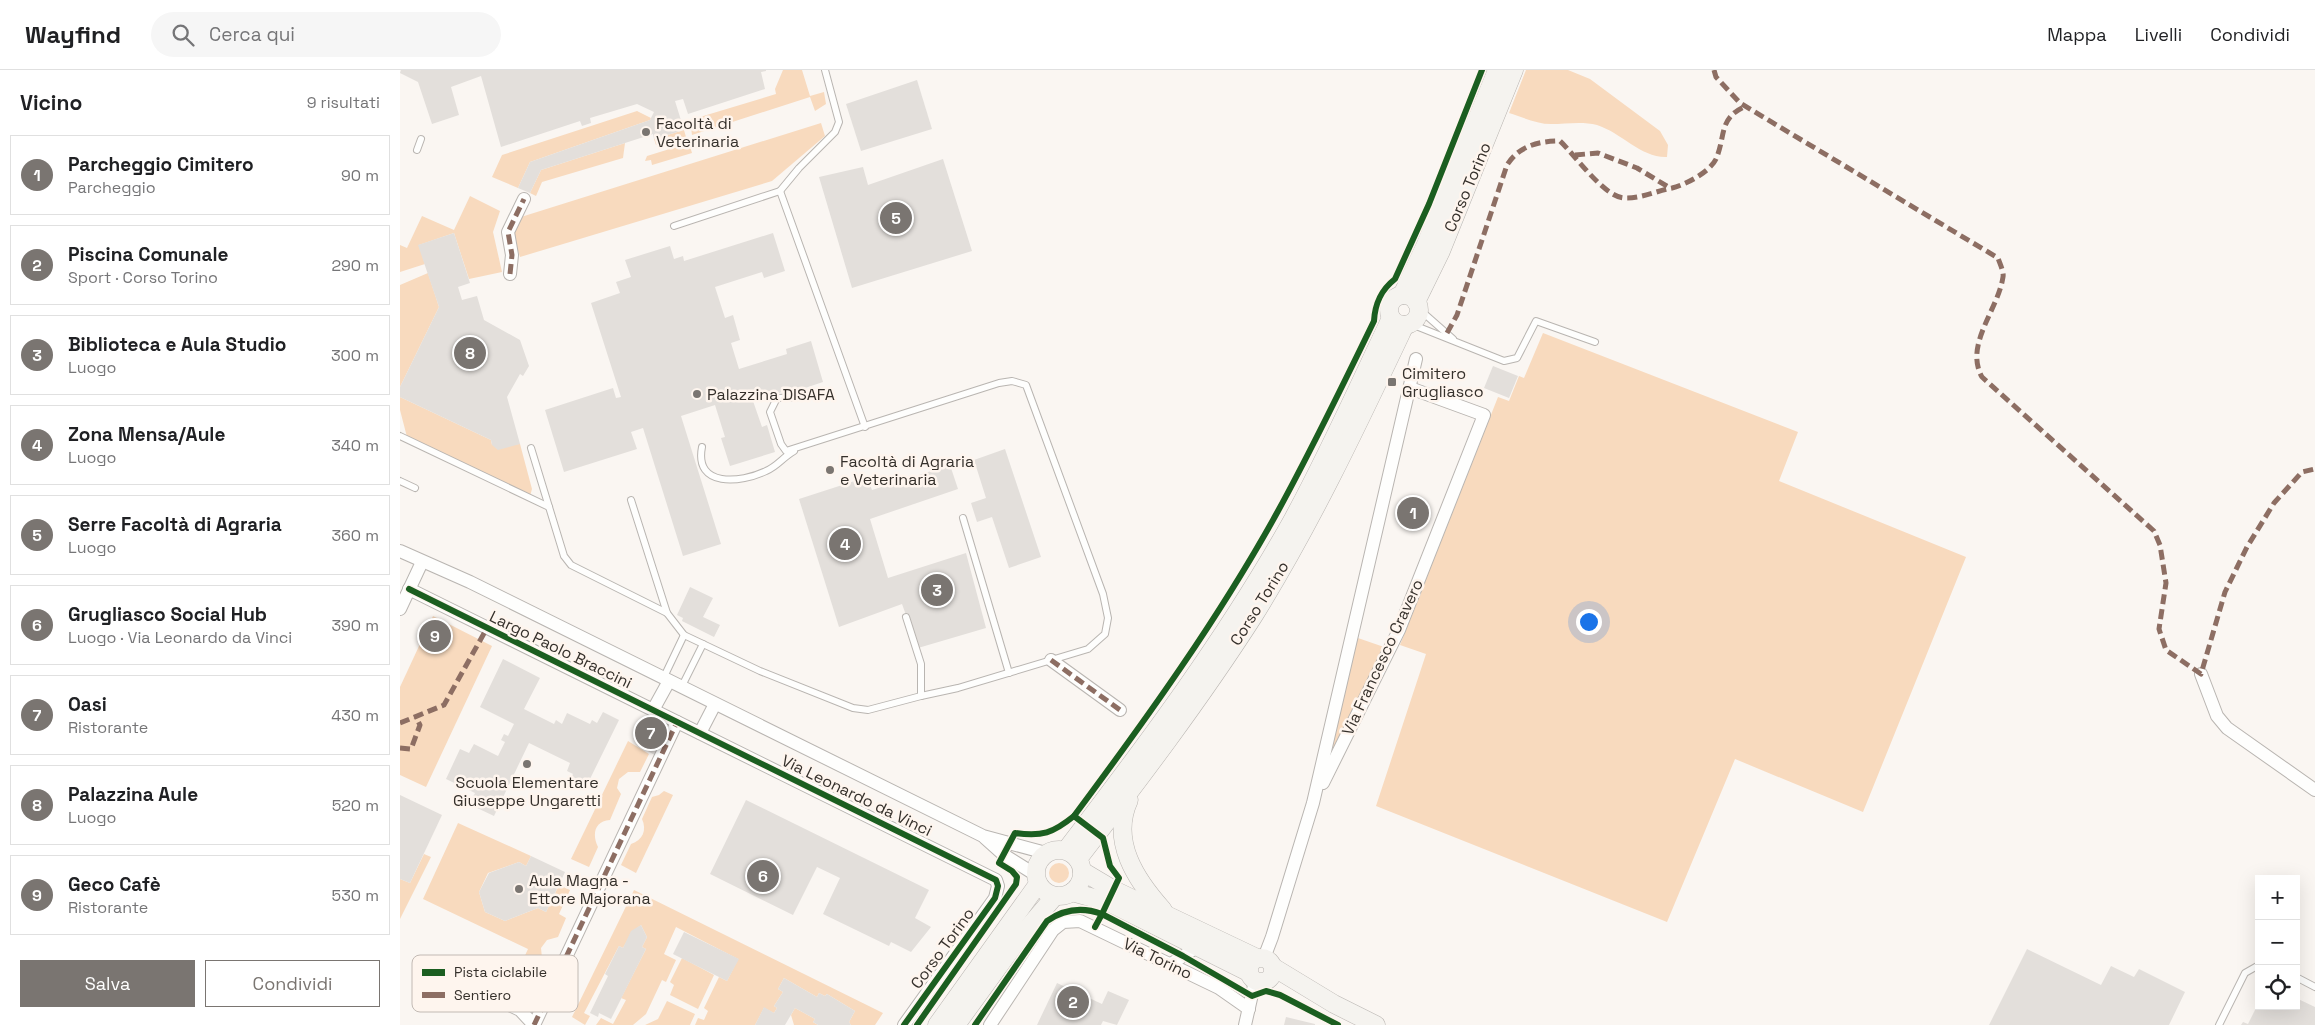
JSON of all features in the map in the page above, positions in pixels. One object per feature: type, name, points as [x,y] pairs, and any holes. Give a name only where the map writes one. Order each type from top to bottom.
[{"type":"street","name":"Corso Torino","points":[[1075,860],[1141,777],[1253,616],[1305,528],[1353,434],[1407,312],[1426,244],[1496,70]]},
{"type":"street","name":"Corso Torino","points":[[1075,860],[1264,567],[1297,511],[1440,251],[1514,70]]},
{"type":"street","points":[[510,274],[512,255],[508,232],[524,199]]},
{"type":"street","name":"Via Francesco Cravero","points":[[1245,1025],[1313,803],[1416,359]]},
{"type":"street","name":"Via Francesco Cravero","points":[[1313,803],[1398,630],[1484,415],[1410,388]]},
{"type":"street","points":[[400,550],[422,562],[400,609]]},
{"type":"street","name":"Largo Paolo Braccini","points":[[422,562],[470,582],[715,704]]},
{"type":"street","name":"Largo Paolo Braccini","points":[[409,589],[700,733]]},
{"type":"street","points":[[1051,660],[1120,710]]},
{"type":"street","points":[[2201,674],[2216,716],[2227,728],[2315,790]]},
{"type":"street","points":[[653,710],[666,680]]},
{"type":"street","points":[[700,733],[715,704]]},
{"type":"street","name":"Via Leonardo da Vinci","points":[[715,704],[983,836],[1046,853]]},
{"type":"street","points":[[567,955],[677,722]]},
{"type":"street","name":"Via Leonardo da Vinci","points":[[700,733],[987,874],[996,880],[998,886]]},
{"type":"street","points":[[1141,777],[1123,812],[1122,834],[1127,858],[1147,892],[1169,916]]},
{"type":"street","name":"Via Leonardo da Vinci","points":[[983,836],[1037,880]]},
{"type":"street","points":[[940,1023],[1037,880],[1038,863],[1046,853],[1058,850],[1075,860],[1114,890],[1169,916],[1261,969],[1376,1025]]},
{"type":"street","name":"Corso Torino","points":[[1072,892],[1082,880],[1075,860]]},
{"type":"street","points":[[1037,880],[1043,890],[1055,896],[1066,896],[1072,892],[1108,902],[1197,947],[1261,969]]},
{"type":"street","name":"Corso Torino","points":[[904,1025],[995,898],[998,886]]},
{"type":"street","points":[[940,1023],[1020,937],[1055,896]]},
{"type":"street","name":"Via Torino","points":[[990,1025],[1053,930],[1063,922],[1080,921],[1219,988],[1249,1008]]},
{"type":"street","points":[[1171,964],[1197,947]]},
{"type":"street","points":[[522,1012],[534,1025],[540,1012]]},
{"type":"lane","points":[[674,226],[780,191],[835,132],[839,122],[825,70]]},
{"type":"lane","points":[[417,150],[422,139]]},
{"type":"lane","points":[[780,191],[865,427]]},
{"type":"lane","points":[[1407,312],[1456,342],[1495,358],[1511,361],[1517,358],[1523,350],[1536,322],[1595,342]]},
{"type":"lane","points":[[1407,312],[1456,342]]},
{"type":"lane","points":[[631,500],[667,613],[684,635],[760,671],[853,708],[868,710],[958,688],[1088,649],[1105,634],[1108,618],[1103,594],[1026,385],[1012,381],[1000,383],[802,447],[786,450],[781,444],[770,412],[777,398],[800,397]]},
{"type":"lane","points":[[400,436],[549,507]]},
{"type":"lane","points":[[702,447],[701,463],[709,474],[717,479],[733,479],[766,472],[778,464],[782,457],[802,447]]},
{"type":"lane","points":[[531,448],[564,556],[571,565],[667,613]]},
{"type":"lane","points":[[400,481],[415,488]]},
{"type":"lane","points":[[963,518],[1009,673]]},
{"type":"lane","points":[[906,617],[921,664],[921,696]]},
{"type":"lane","points":[[666,680],[684,635]]},
{"type":"lane","points":[[681,688],[703,644]]},
{"type":"lane","points":[[2219,1025],[2245,973],[2255,967]]},
{"type":"lane","points":[[2300,979],[2315,988]]},
{"type":"shaded area","points":[[783,70],[802,70],[810,96],[824,92],[826,104],[815,111],[810,97],[692,135],[690,120],[776,94],[775,89]]},
{"type":"shaded area","points":[[1526,70],[1568,70],[1590,79],[1660,131],[1668,145],[1667,157],[1649,154],[1597,125],[1580,123],[1546,124],[1509,113]]},
{"type":"shaded area","points":[[637,111],[651,118],[650,120],[530,162],[518,188],[492,177],[502,155]]},
{"type":"shaded area","points":[[821,123],[825,136],[772,181],[520,257],[512,231],[521,217]]},
{"type":"shaded area","points":[[684,130],[686,137],[656,145],[654,139]]},
{"type":"shaded area","points":[[625,143],[623,158],[542,182],[536,196],[530,193],[541,170]]},
{"type":"shaded area","points":[[689,143],[692,153],[652,165],[651,160],[645,161],[647,156]]},
{"type":"shaded area","points":[[470,196],[500,211],[493,232],[502,272],[469,279],[454,233],[419,245],[425,264],[400,272],[400,245],[407,248],[422,216],[454,230]]},
{"type":"shaded area","points":[[428,273],[439,307],[400,387],[400,285]]},
{"type":"shaded area","points":[[1543,333],[1798,432],[1779,481],[1966,557],[1863,812],[1735,759],[1667,922],[1376,806],[1426,654],[1400,645],[1498,397],[1509,401],[1519,376],[1524,378]]},
{"type":"shaded area","points":[[400,397],[491,440],[492,445],[520,444],[532,489],[530,496],[407,437],[400,410]]},
{"type":"shaded area","points":[[433,616],[492,646],[426,787],[400,775],[400,687]]},
{"type":"shaded area","points":[[1355,637],[1384,647],[1334,748],[1332,747]]},
{"type":"shaded area","points":[[628,741],[649,754],[640,772],[628,772],[619,779],[617,788],[621,794],[610,820],[601,823],[596,829],[595,838],[598,847],[589,867],[571,859]]},
{"type":"shaded area","points":[[664,791],[673,795],[636,873],[621,865],[631,844],[643,834],[642,819],[652,797]]},
{"type":"shaded area","points":[[458,823],[531,856],[526,866],[519,862],[488,873],[479,892],[485,912],[505,921],[538,908],[546,912],[559,885],[570,890],[559,914],[566,918],[558,937],[547,940],[541,948],[542,955],[525,955],[528,949],[423,899]]},
{"type":"shaded area","points":[[424,854],[431,857],[400,919],[400,879],[410,883]]},
{"type":"shaded area","points":[[1055,863],[1063,863],[1069,869],[1069,877],[1063,883],[1055,883],[1049,877],[1049,869]]},
{"type":"shaded area","points":[[634,890],[883,1013],[875,1025],[851,1025],[849,1022],[855,1011],[827,994],[825,996],[819,993],[817,997],[784,978],[778,989],[783,992],[774,1006],[777,1008],[774,1013],[764,1008],[755,1025],[695,1025],[698,1018],[704,1020],[708,1011],[704,1008],[719,977],[727,981],[738,959],[676,927],[664,954],[676,960],[666,982],[662,980],[646,1014],[633,1025],[596,1025],[601,1018],[613,1024],[626,1000],[621,998],[646,949],[642,947],[647,937],[641,925],[632,932],[623,948],[619,946],[584,1013],[590,1016],[585,1025],[572,1017],[574,1012],[578,1012],[578,1005]]},
{"type":"shaded area","points":[[682,958],[714,975],[698,1009],[670,995],[674,985],[670,982]]},
{"type":"shaded area","points":[[667,1001],[695,1014],[690,1025],[645,1025],[658,1019]]},
{"type":"shaded area","points":[[795,1008],[815,1019],[813,1022],[818,1025],[794,1025],[791,1015]]},
{"type":"building","name":"Facoltà di Veterinaria","points":[[401,70],[766,71],[761,72],[765,89],[688,114],[683,99],[675,101],[684,130],[654,139],[653,134],[541,170],[530,193],[518,188],[530,162],[650,120],[654,112],[637,104],[590,118],[591,123],[582,126],[580,121],[501,147],[481,76],[451,87],[459,115],[432,124],[418,82],[400,73]]},
{"type":"building","points":[[917,80],[932,129],[861,151],[846,104]]},
{"type":"building","points":[[943,159],[972,251],[852,288],[819,177],[863,167],[868,185]]},
{"type":"building","points":[[454,233],[470,283],[458,287],[462,300],[477,296],[484,320],[520,340],[529,366],[523,376],[520,374],[507,397],[520,444],[498,450],[492,445],[491,440],[400,397],[400,387],[439,307],[418,245]]},
{"type":"building","name":"Palazzina DISAFA","points":[[773,233],[785,271],[764,278],[762,272],[715,287],[725,318],[733,315],[740,340],[731,343],[739,369],[787,354],[786,349],[811,341],[823,382],[796,391],[795,388],[753,401],[762,427],[767,425],[775,452],[730,466],[721,438],[725,437],[715,405],[681,416],[721,544],[683,556],[643,428],[631,432],[637,449],[564,472],[545,410],[613,388],[616,398],[621,397],[591,303],[620,293],[616,282],[631,277],[625,260],[670,246],[674,259],[683,256],[684,261]]},
{"type":"building","points":[[1493,366],[1518,376],[1509,398],[1484,388]]},
{"type":"building","points":[[1005,449],[1041,557],[1009,568],[992,517],[977,522],[971,503],[986,498],[974,460]]},
{"type":"building","points":[[950,465],[958,489],[870,519],[888,578],[966,553],[986,628],[918,648],[902,604],[839,627],[799,499],[867,477],[872,490]]},
{"type":"building","points":[[690,587],[713,598],[703,617],[720,625],[714,637],[682,621],[683,618],[677,615]]},
{"type":"building","points":[[431,621],[450,630],[440,652],[421,642]]},
{"type":"building","points":[[503,659],[540,678],[524,709],[554,724],[556,720],[562,724],[567,713],[590,724],[592,720],[597,723],[603,712],[619,720],[587,785],[571,777],[573,774],[567,771],[570,763],[529,743],[494,816],[475,807],[477,803],[471,801],[475,793],[446,779],[460,749],[469,753],[474,744],[498,756],[505,742],[501,740],[504,734],[508,736],[514,724],[480,707]]},
{"type":"building","points":[[645,718],[667,729],[656,756],[643,748],[645,743],[635,738]]},
{"type":"building","points":[[400,795],[442,815],[410,883],[400,879]]},
{"type":"building","points":[[746,800],[929,890],[915,918],[931,927],[911,952],[891,942],[889,946],[823,914],[840,878],[817,867],[793,915],[710,874]]},
{"type":"building","name":"Aula Magna - Ettore Majorana","points":[[531,856],[565,872],[546,912],[538,908],[505,921],[485,912],[479,892],[489,873],[519,862],[526,866]]},
{"type":"building","points":[[641,925],[647,937],[642,947],[646,949],[611,1019],[599,1013],[598,1017],[590,1013],[608,976],[605,974],[619,946],[623,948],[631,931]]},
{"type":"building","points":[[684,932],[739,959],[727,981],[673,954]]},
{"type":"building","points":[[2027,949],[2101,985],[2111,966],[2134,977],[2139,969],[2185,992],[2169,1025],[1989,1025]]},
{"type":"building","points":[[784,978],[817,997],[819,993],[825,996],[827,994],[855,1011],[849,1022],[851,1025],[818,1025],[813,1022],[815,1019],[795,1008],[785,1025],[755,1025],[764,1007],[774,1013],[777,1008],[774,1006],[783,992],[778,989]]},
{"type":"building","points":[[1057,983],[1102,1004],[1108,991],[1129,1000],[1117,1025],[1103,1021],[1101,1025],[1037,1025]]},
{"type":"building","points":[[2300,1000],[2315,1007],[2315,1025],[2241,1025],[2243,1022],[2248,1024],[2255,1010],[2300,1010]]},
{"type":"building","points":[[1286,1017],[1315,1024],[1315,1025],[1284,1025]]},
{"type":"marked path","points":[[1714,70],[1716,77],[1740,103],[1998,258],[2003,277],[1979,340],[1977,353],[1982,377],[2154,531],[2160,545],[2166,583],[2159,629],[2166,650],[2201,674],[2225,592],[2247,547],[2274,503],[2302,472],[2315,469]]},
{"type":"marked path","points":[[1447,333],[1457,315],[1507,165],[1517,153],[1530,146],[1544,142],[1560,141],[1608,191],[1624,198],[1642,196],[1684,184],[1708,169],[1716,159],[1727,122],[1731,116],[1746,106]]},
{"type":"marked path","points":[[1575,155],[1598,153],[1637,168],[1670,188]]},
{"type":"marked path","points":[[510,274],[512,255],[508,232],[524,199]]},
{"type":"marked path","points":[[400,723],[444,705],[487,628]]},
{"type":"marked path","points":[[1051,660],[1120,710]]},
{"type":"marked path","points":[[400,748],[411,749],[420,725],[416,717]]},
{"type":"marked path","points":[[567,955],[677,722]]},
{"type":"marked path","points":[[534,1025],[540,1012]]},
{"type":"cycle path","points":[[917,1025],[1016,884],[1017,877],[1012,871],[999,863],[1015,833],[1040,834],[1047,832],[1074,816],[1181,667],[1232,590],[1291,488],[1315,441],[1374,321],[1380,297],[1395,279],[1429,204],[1482,70]]},
{"type":"cycle path","points":[[409,589],[996,880],[998,886],[995,898],[904,1025]]},
{"type":"cycle path","points":[[975,1025],[1047,921],[1060,914],[1074,910],[1088,910],[1102,914],[1119,878],[1110,866],[1103,838],[1074,816]]},
{"type":"cycle path","points":[[1095,927],[1102,914],[1183,956],[1252,996],[1266,991],[1280,995],[1338,1025]]},
{"type":"place","name":"Facoltà di Veterinaria","points":[[646,132]]},
{"type":"place","name":"Serre Facoltà di Agraria","points":[[896,218]]},
{"type":"place","name":"Palazzina Aule","points":[[470,353]]},
{"type":"place","name":"Cimitero Grugliasco","points":[[1392,382]]},
{"type":"place","name":"Palazzina DISAFA","points":[[697,394]]},
{"type":"place","name":"Facoltà di Agraria e Veterinaria","points":[[830,470]]},
{"type":"place","name":"Parcheggio Cimitero","points":[[1413,513]]},
{"type":"place","name":"Zona Mensa/Aule","points":[[845,544]]},
{"type":"place","name":"Biblioteca e Aula Studio","points":[[937,590]]},
{"type":"place","name":"Geco Cafè","points":[[435,636]]},
{"type":"place","name":"Oasi","points":[[651,733]]},
{"type":"place","name":"Scuola Elementare Giuseppe Ungaretti","points":[[527,764]]},
{"type":"place","name":"Grugliasco Social Hub","points":[[763,876]]},
{"type":"place","name":"Aula Magna - Ettore Majorana","points":[[519,889]]},
{"type":"place","name":"Piscina Comunale","points":[[1073,1002]]}]
